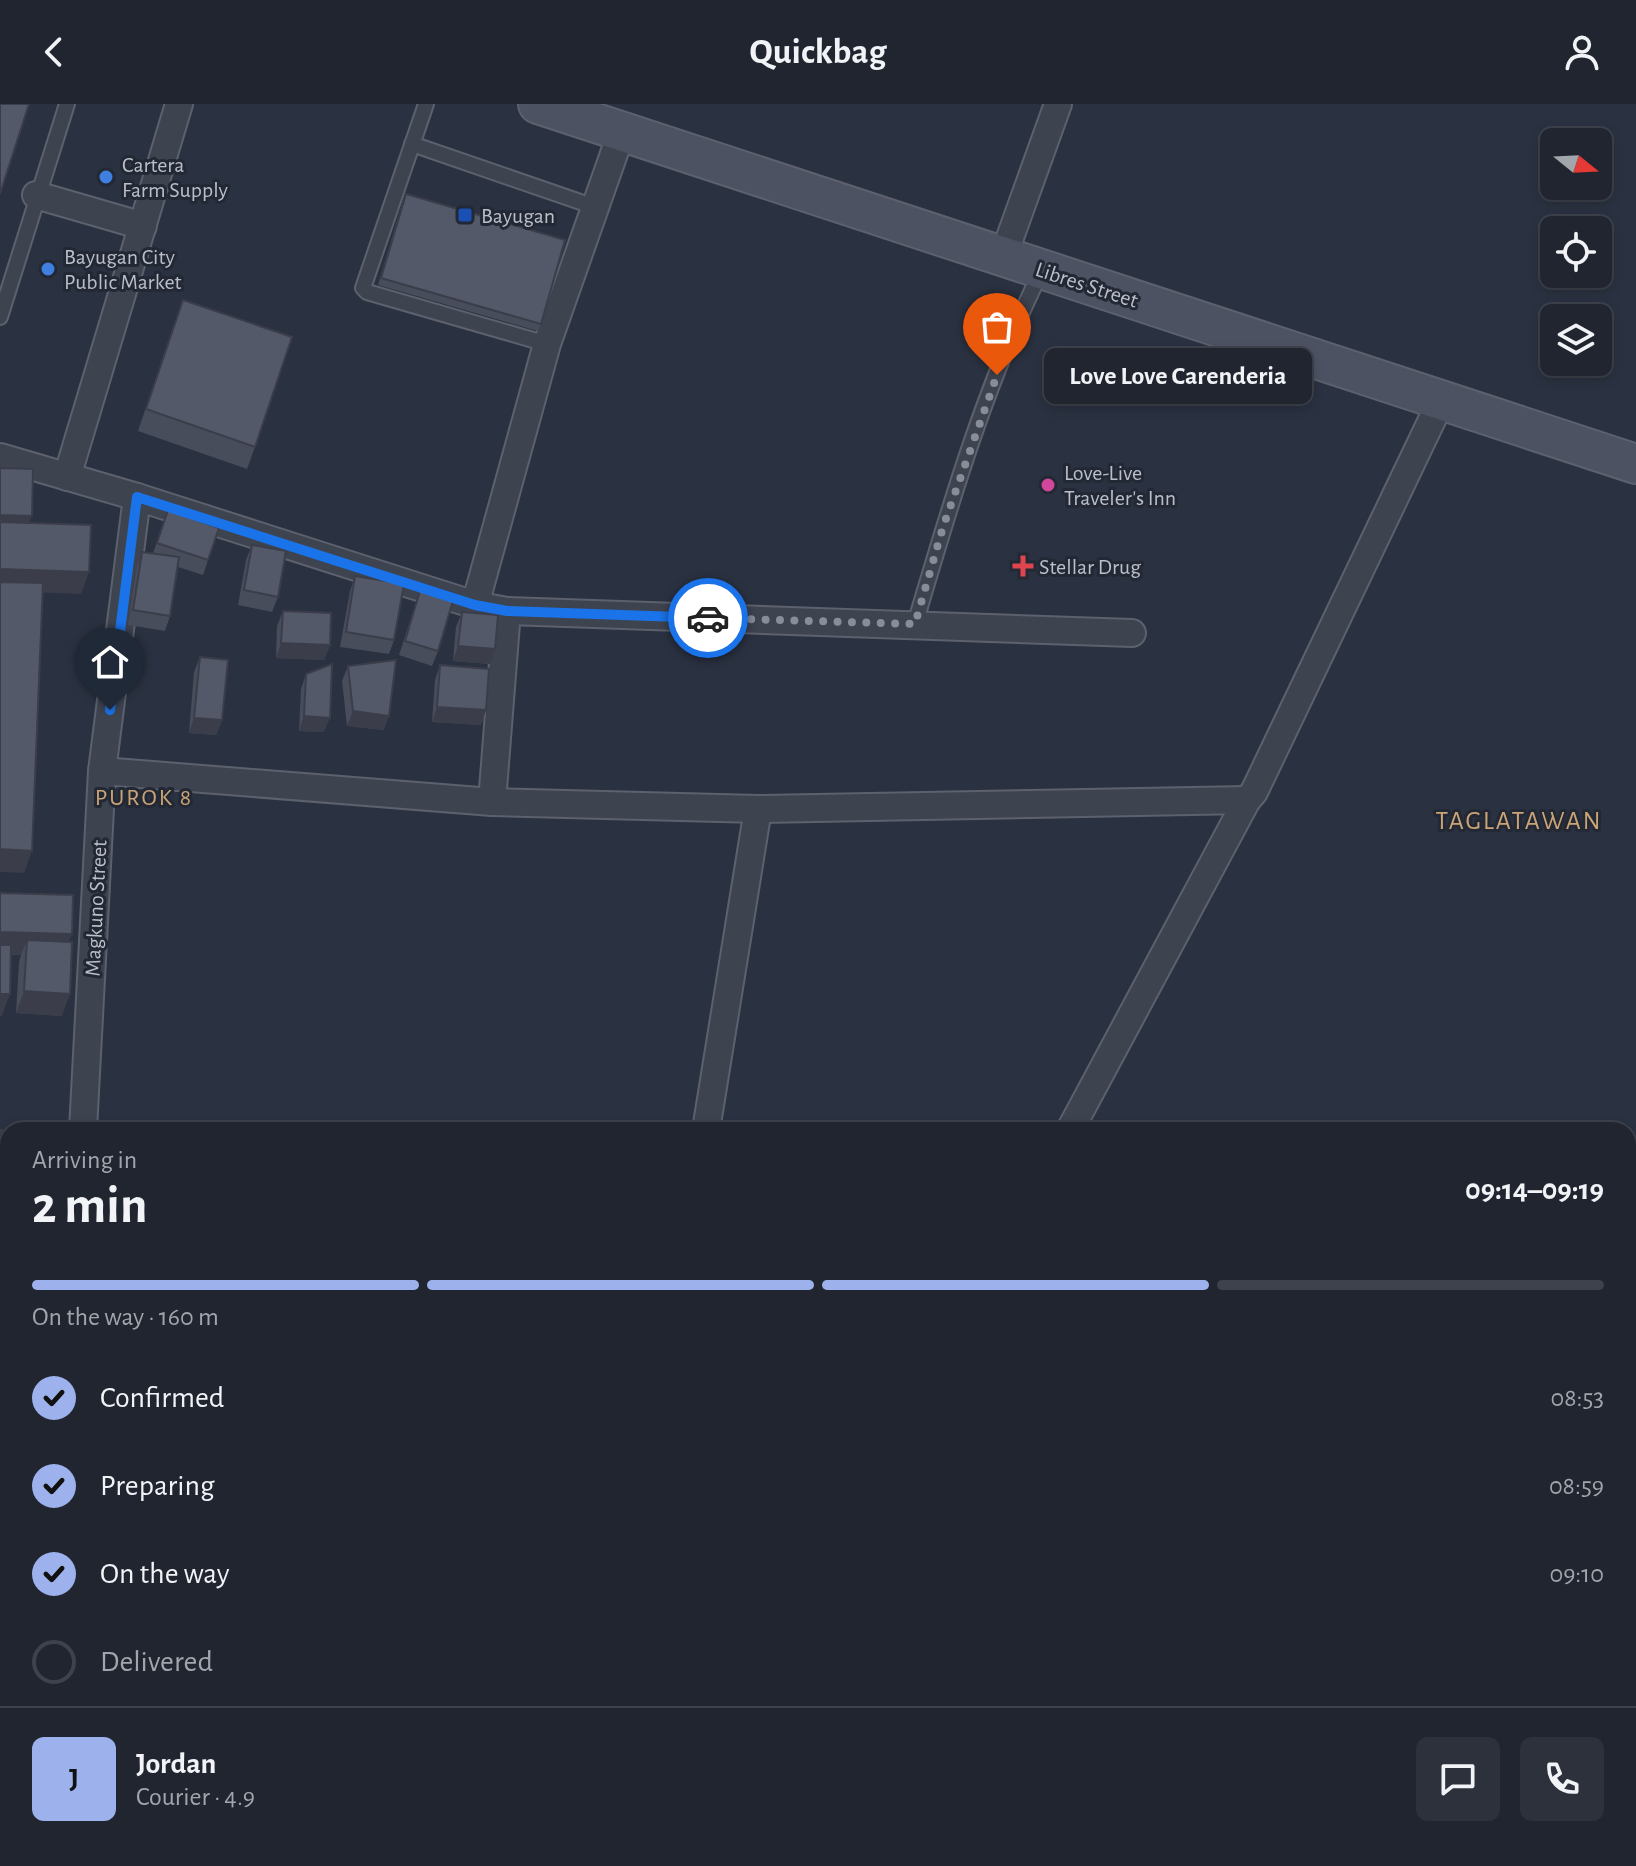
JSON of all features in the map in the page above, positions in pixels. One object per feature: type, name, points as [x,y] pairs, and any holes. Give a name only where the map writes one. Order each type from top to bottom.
[{"type":"main road","name":"Libres Street","points":[[538,104],[1636,464]]},
{"type":"street","points":[[67,477],[179,104]]},
{"type":"street","points":[[1003,257],[1058,104]]},
{"type":"street","points":[[475,605],[547,344],[622,131]]},
{"type":"street","points":[[36,195],[143,226]]},
{"type":"street","points":[[1074,1122],[1254,792],[1441,401]]},
{"type":"street","points":[[0,457],[137,497],[475,605],[507,611],[1132,633]]},
{"type":"street","name":"Magkuno Street","points":[[83,1122],[102,771],[137,497]]},
{"type":"street","points":[[492,802],[507,611]]},
{"type":"street","points":[[102,771],[492,802],[758,809],[1247,800]]},
{"type":"street","points":[[707,1122],[758,809]]},
{"type":"lane","points":[[0,317],[67,104]]},
{"type":"lane","points":[[426,104],[364,282],[365,290],[547,344]]},
{"type":"lane","points":[[412,144],[595,207]]},
{"type":"lane","points":[[915,624],[943,527],[976,433],[1018,318],[1042,269]]},
{"type":"building","points":[[0,104],[29,104],[0,194]]},
{"type":"building","points":[[406,194],[565,240],[541,324],[381,278]]},
{"type":"building","points":[[183,300],[292,337],[255,447],[146,409]]},
{"type":"building","points":[[0,468],[33,469],[32,516],[0,515]]},
{"type":"building","points":[[168,510],[219,528],[208,560],[157,543]]},
{"type":"building","points":[[0,522],[91,525],[89,572],[0,569]]},
{"type":"building","points":[[252,545],[286,551],[278,597],[244,590]]},
{"type":"building","points":[[142,552],[179,557],[170,616],[133,610]]},
{"type":"building","points":[[355,576],[404,584],[394,640],[346,632]]},
{"type":"building","points":[[0,582],[43,583],[32,851],[0,849]]},
{"type":"building","points":[[422,584],[455,594],[438,651],[405,641]]},
{"type":"building","points":[[283,611],[331,613],[330,645],[281,643]]},
{"type":"building","points":[[462,612],[498,615],[495,649],[458,646]]},
{"type":"building","points":[[200,657],[228,660],[222,720],[194,718]]},
{"type":"building","points":[[396,660],[389,716],[353,711],[348,666]]},
{"type":"building","points":[[332,664],[330,718],[304,716],[306,674]]},
{"type":"building","points":[[440,665],[489,669],[486,710],[437,707]]},
{"type":"building","points":[[0,893],[73,895],[72,934],[0,932]]},
{"type":"building","points":[[27,940],[72,942],[70,994],[24,991]]},
{"type":"building","points":[[0,945],[11,945],[10,994],[0,994]]},
{"type":"way so far","points":[[708,618],[915,624],[943,527],[997,375]]},
{"type":"place","name":"Cartera Farm Supply","points":[[106,177]]},
{"type":"place","name":"Bayugan","points":[[465,215]]},
{"type":"place","name":"Bayugan City Public Market","points":[[48,269]]},
{"type":"place","name":"Love Love Carenderia","points":[[997,375]]},
{"type":"place","name":"Love-Live Traveler's Inn","points":[[1048,485]]},
{"type":"place","name":"Stellar Drug","points":[[1023,566]]},
{"type":"district","name":"PUROK 8","points":[[144,797]]},
{"type":"district","name":"TAGLATAWAN","points":[[1519,820]]},
{"type":"route","points":[[110,710],[137,497],[475,605],[507,611],[708,618]]}]
